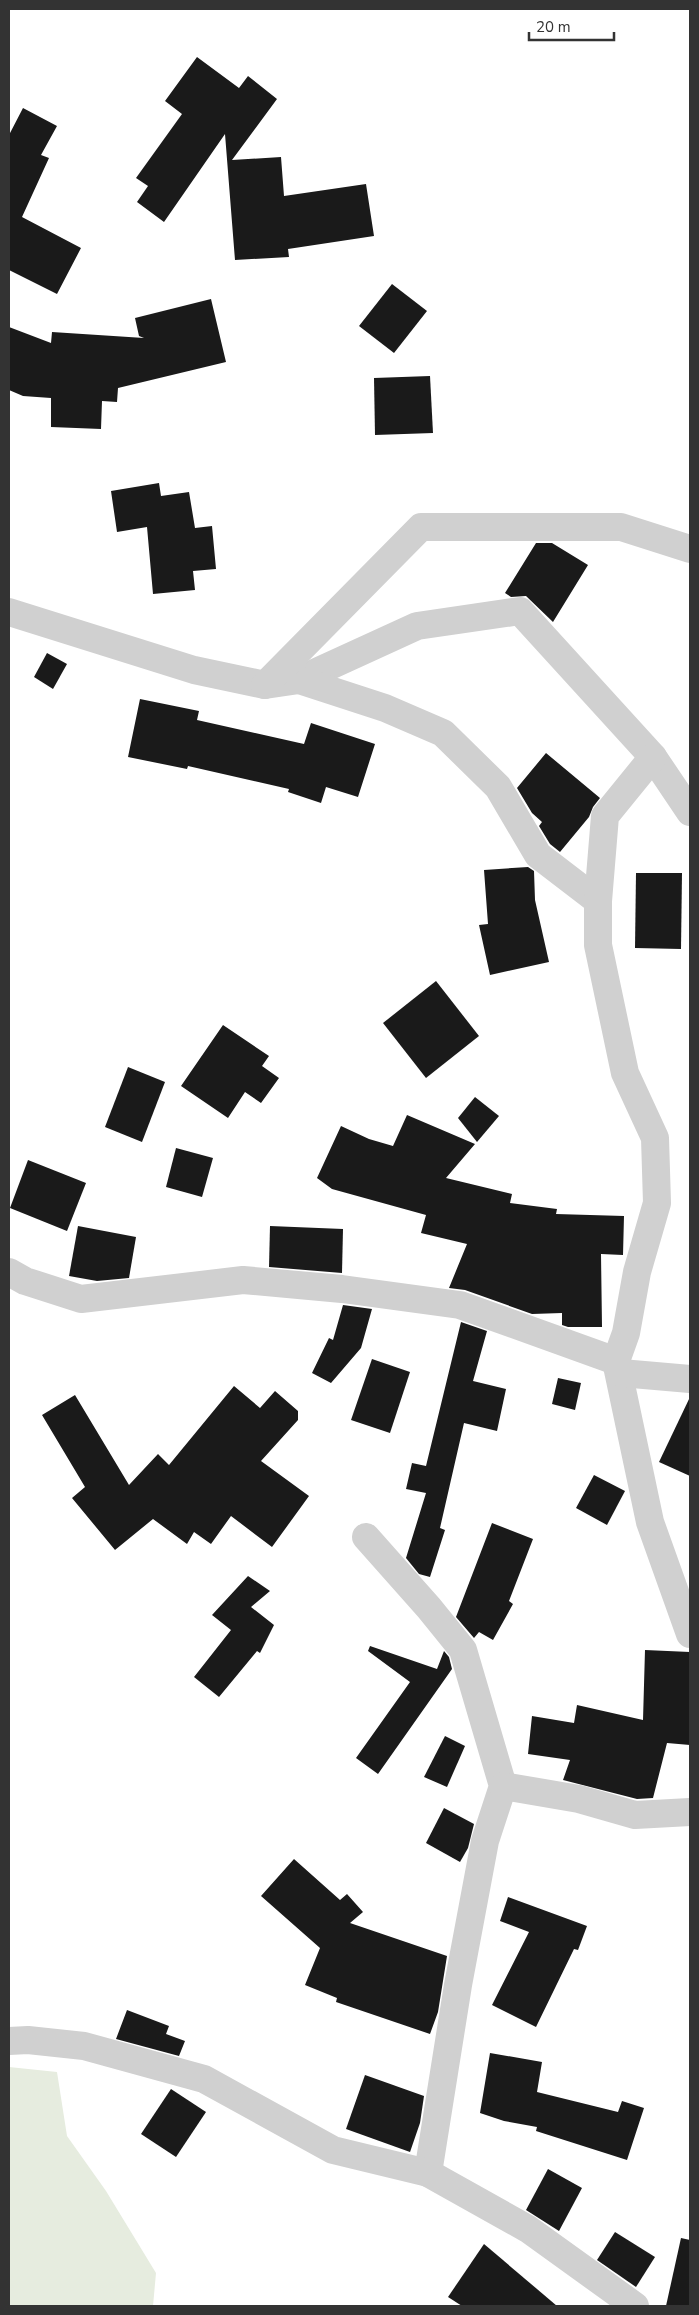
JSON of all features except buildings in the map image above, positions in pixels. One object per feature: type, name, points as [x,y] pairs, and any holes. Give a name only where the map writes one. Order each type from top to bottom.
[{"type":"street","points":[[265,685],[421,527],[621,527],[690,549]]},
{"type":"street","points":[[9,612],[194,670],[265,685],[300,680],[417,626],[520,611],[652,757],[690,812]]},
{"type":"street","points":[[300,680],[385,708],[443,733],[498,787],[538,855],[598,900]]},
{"type":"street","points":[[652,757],[605,816],[598,900],[598,945],[625,1073],[655,1138],[657,1203],[636,1272],[626,1333],[616,1361],[650,1522],[690,1634]]},
{"type":"street","points":[[9,1272],[25,1281],[81,1299],[243,1280],[342,1289],[460,1305],[616,1361],[621,1373],[690,1379]]},
{"type":"street","points":[[366,1538],[429,1608],[463,1650],[503,1786],[483,1851],[458,1985],[428,2173]]},
{"type":"street","points":[[503,1786],[579,1799],[635,1815],[690,1812]]},
{"type":"street","points":[[9,2041],[28,2040],[84,2046],[204,2079],[333,2150],[428,2173],[528,2230],[635,2306]]},
{"type":"shaded area","points":[[9,2067],[57,2072],[67,2136],[106,2191],[156,2273],[153,2306],[9,2306]]}]
